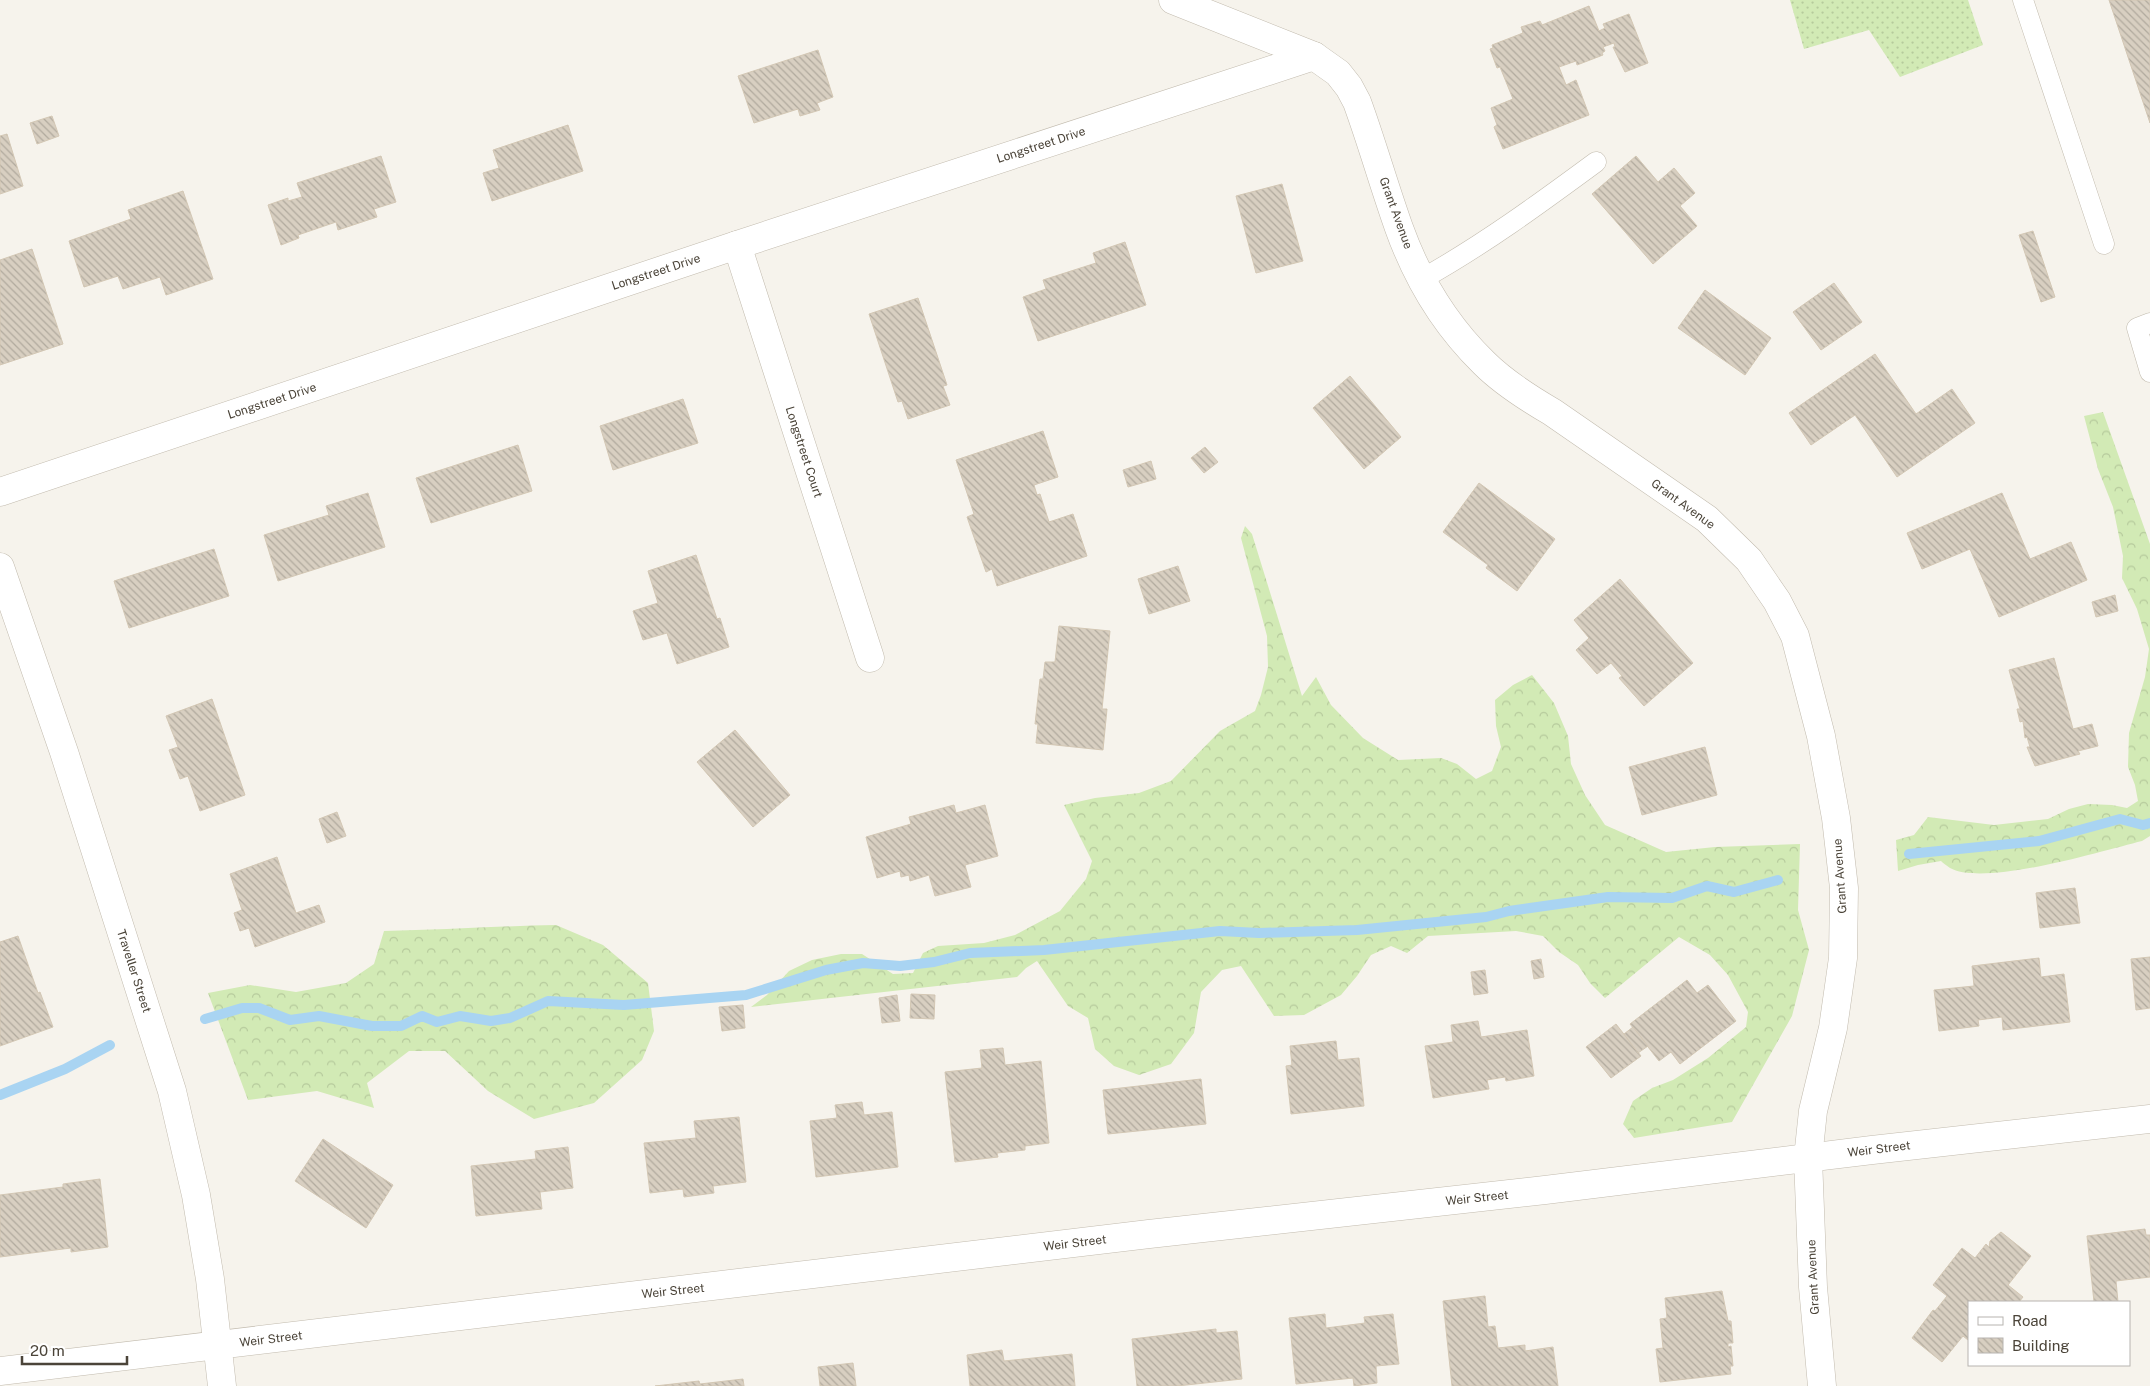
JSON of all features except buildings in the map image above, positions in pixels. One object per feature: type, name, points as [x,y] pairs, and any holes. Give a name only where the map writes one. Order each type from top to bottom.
[{"type":"street","name":"Grant Avenue","points":[[1172,0],[1314,56],[1338,73],[1349,86],[1357,102],[1400,230],[1422,280],[1450,325],[1484,364],[1525,396],[1552,412],[1707,520],[1749,560],[1777,601],[1795,636],[1821,736],[1836,818],[1844,888],[1843,958],[1833,1028],[1813,1110],[1808,1158],[1813,1287],[1822,1386]]},
{"type":"street","name":"Longstreet Drive","points":[[0,492],[737,245],[1314,56]]},
{"type":"street","name":"Longstreet Court","points":[[737,245],[870,658]]},
{"type":"street","name":"Traveller Street","points":[[0,566],[64,752],[172,1091],[196,1195],[210,1279],[222,1386]]},
{"type":"street","name":"Weir Street","points":[[0,1370],[217,1346],[1149,1234],[1555,1189],[2150,1119]]},
{"type":"lane","points":[[2029,2],[2104,244]]},
{"type":"lane","points":[[1422,280],[1466,253],[1596,162]]},
{"type":"lane","points":[[2143,325],[2150,372]]},
{"type":"green space","points":[[1790,0],[1968,0],[1983,45],[1900,77],[1869,30],[1804,49]]},
{"type":"green space","points":[[2103,412],[2150,544],[2150,836],[2142,841],[2073,859],[2015,870],[1966,873],[1950,868],[1941,861],[1898,871],[1896,840],[1914,835],[1928,817],[1994,825],[2048,819],[2069,809],[2088,804],[2127,808],[2138,801],[2135,785],[2128,767],[2129,733],[2145,677],[2149,649],[2137,609],[2122,578],[2123,556],[2113,507],[2098,469],[2084,416]]},
{"type":"green space","points":[[1245,526],[1252,534],[1302,696],[1316,677],[1331,705],[1363,738],[1398,760],[1441,758],[1457,764],[1476,779],[1492,771],[1501,747],[1496,726],[1495,700],[1513,685],[1532,675],[1554,703],[1568,736],[1571,764],[1585,795],[1605,825],[1666,852],[1715,847],[1800,844],[1798,910],[1809,950],[1792,1016],[1732,1122],[1634,1138],[1623,1124],[1633,1101],[1652,1088],[1673,1080],[1708,1058],[1746,1027],[1748,1012],[1728,975],[1710,955],[1679,937],[1605,998],[1590,983],[1578,965],[1559,952],[1543,936],[1516,931],[1428,936],[1407,953],[1391,946],[1371,955],[1341,995],[1304,1015],[1274,1016],[1241,966],[1222,970],[1201,992],[1194,1033],[1171,1064],[1139,1075],[1114,1066],[1095,1049],[1088,1018],[1068,1006],[1037,961],[1017,977],[751,1007],[767,995],[789,971],[812,960],[841,954],[862,954],[893,974],[913,973],[923,953],[938,946],[984,943],[1015,935],[1060,911],[1086,879],[1092,861],[1064,805],[1095,798],[1139,793],[1171,781],[1220,731],[1255,711],[1268,667],[1267,636],[1241,538]]},
{"type":"green space","points":[[556,925],[603,945],[648,983],[654,1031],[642,1060],[594,1103],[534,1119],[488,1091],[445,1051],[409,1051],[367,1083],[374,1108],[317,1091],[248,1100],[208,993],[250,985],[296,992],[346,983],[374,964],[384,931]]},
{"type":"waterway","points":[[1909,854],[2039,841],[2120,819],[2143,825],[2150,823]]},
{"type":"waterway","points":[[205,1019],[242,1008],[259,1008],[290,1020],[319,1016],[372,1026],[401,1026],[422,1016],[437,1022],[460,1016],[491,1021],[510,1018],[548,1001],[624,1005],[746,995],[826,970],[863,963],[900,966],[934,962],[970,953],[1044,950],[1220,931],[1259,933],[1357,930],[1486,917],[1509,911],[1608,897],[1672,898],[1707,886],[1734,892],[1778,880]]},
{"type":"waterway","points":[[0,1095],[65,1069],[110,1045]]}]
